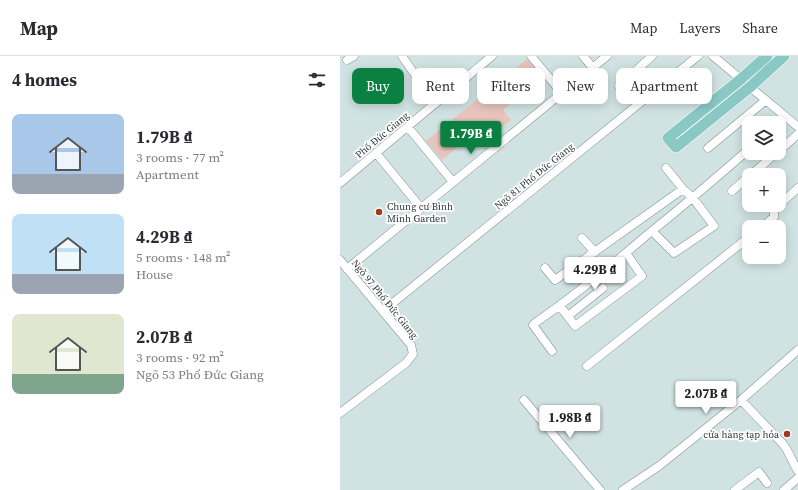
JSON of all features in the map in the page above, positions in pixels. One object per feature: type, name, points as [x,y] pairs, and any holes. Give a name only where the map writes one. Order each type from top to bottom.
[{"type":"main road","points":[[767,56],[745,83],[676,147],[668,138],[745,83],[784,56]]},
{"type":"street","points":[[402,56],[412,71]]},
{"type":"street","name":"Phố Đức Giang","points":[[469,75],[492,56]]},
{"type":"street","points":[[531,56],[553,82]]},
{"type":"street","points":[[583,56],[593,68],[607,56]]},
{"type":"street","points":[[637,68],[652,56]]},
{"type":"street","name":"Ngõ 81 Phố Đức Giang","points":[[683,68],[698,56]]},
{"type":"street","points":[[713,56],[784,116]]},
{"type":"street","points":[[347,269],[553,100]]},
{"type":"street","points":[[708,148],[766,100]]},
{"type":"street","name":"Phố Đức Giang","points":[[340,183],[434,104]]},
{"type":"street","name":"Ngõ 81 Phố Đức Giang","points":[[383,312],[638,104]]},
{"type":"street","points":[[786,118],[798,127]]},
{"type":"street","points":[[408,127],[453,182]]},
{"type":"street","points":[[786,145],[798,134]]},
{"type":"street","points":[[376,153],[421,208]]},
{"type":"street","points":[[552,351],[533,325],[560,306],[626,253],[693,198],[742,154]]},
{"type":"street","points":[[759,168],[768,160]]},
{"type":"street","points":[[652,231],[674,253],[714,226],[693,198],[683,189],[666,168]]},
{"type":"street","points":[[732,191],[742,183]]},
{"type":"street","points":[[786,199],[798,188]]},
{"type":"street","points":[[545,268],[556,280],[683,189]]},
{"type":"street","points":[[582,238],[595,252]]},
{"type":"street","points":[[587,366],[742,243]]},
{"type":"street","points":[[560,306],[575,326],[642,276],[626,253]]},
{"type":"street","name":"Ngõ 97 Phố Đức Giang","points":[[340,260],[411,345],[413,354],[406,362],[340,413]]},
{"type":"street","points":[[595,278],[612,299]]},
{"type":"street","points":[[568,316],[603,288]]},
{"type":"street","points":[[623,490],[658,466],[741,400],[798,350]]},
{"type":"street","points":[[524,400],[600,490]]},
{"type":"street","points":[[741,400],[789,451],[796,468],[796,479],[784,490]]},
{"type":"street","points":[[735,490],[759,472],[767,483]]},
{"type":"shaded area","points":[[527,59],[535,68],[516,68]]},
{"type":"shaded area","points":[[477,100],[477,104],[510,104],[503,110],[511,120],[489,137],[481,128],[442,160],[426,141]]},
{"type":"place","name":"Chung cư Bình Minh Garden","points":[[379,212]]},
{"type":"place","name":"cửa hàng tạp hóa","points":[[787,434]]}]
